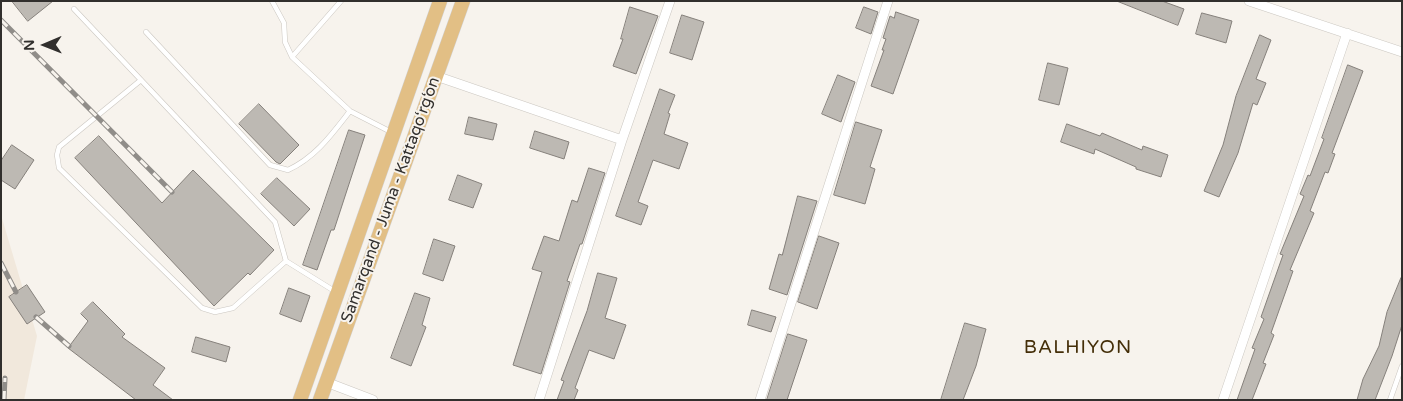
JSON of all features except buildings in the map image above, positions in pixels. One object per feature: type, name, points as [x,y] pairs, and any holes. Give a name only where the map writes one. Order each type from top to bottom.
[{"type":"main road","name":"Samarqand - Juma - Kattaqo‘rg‘on","points":[[300,400],[440,1]]},
{"type":"main road","name":"Samarqand - Juma - Kattaqo‘rg‘on","points":[[320,400],[462,1]]},
{"type":"street","points":[[539,400],[622,140],[670,1]]},
{"type":"street","points":[[760,400],[888,1]]},
{"type":"street","points":[[1254,2],[1402,52]]},
{"type":"street","points":[[1223,400],[1347,34]]},
{"type":"street","points":[[436,76],[622,140]]},
{"type":"street","points":[[326,382],[373,400]]},
{"type":"lane","points":[[272,1],[284,23],[285,42],[292,57],[350,111],[394,133]]},
{"type":"lane","points":[[292,57],[340,1]]},
{"type":"lane","points":[[74,8],[276,222],[286,261],[337,292]]},
{"type":"lane","points":[[146,32],[270,166],[288,170],[300,165],[318,151],[350,111]]},
{"type":"lane","points":[[141,80],[59,147],[57,155],[59,168],[202,308],[216,312],[233,308],[286,261]]},
{"type":"lane","points":[[1390,400],[1402,366]]},
{"type":"shaded area","points":[[1,215],[37,336],[24,400],[1,400]]},
{"type":"railway","points":[[1,20],[172,192]]},
{"type":"railway","points":[[1,263],[16,292]]},
{"type":"railway","points":[[36,317],[69,346]]},
{"type":"railway","points":[[4,400],[5,378]]},
{"type":"district","name":"BALHIYON","points":[[1078,348]]}]
